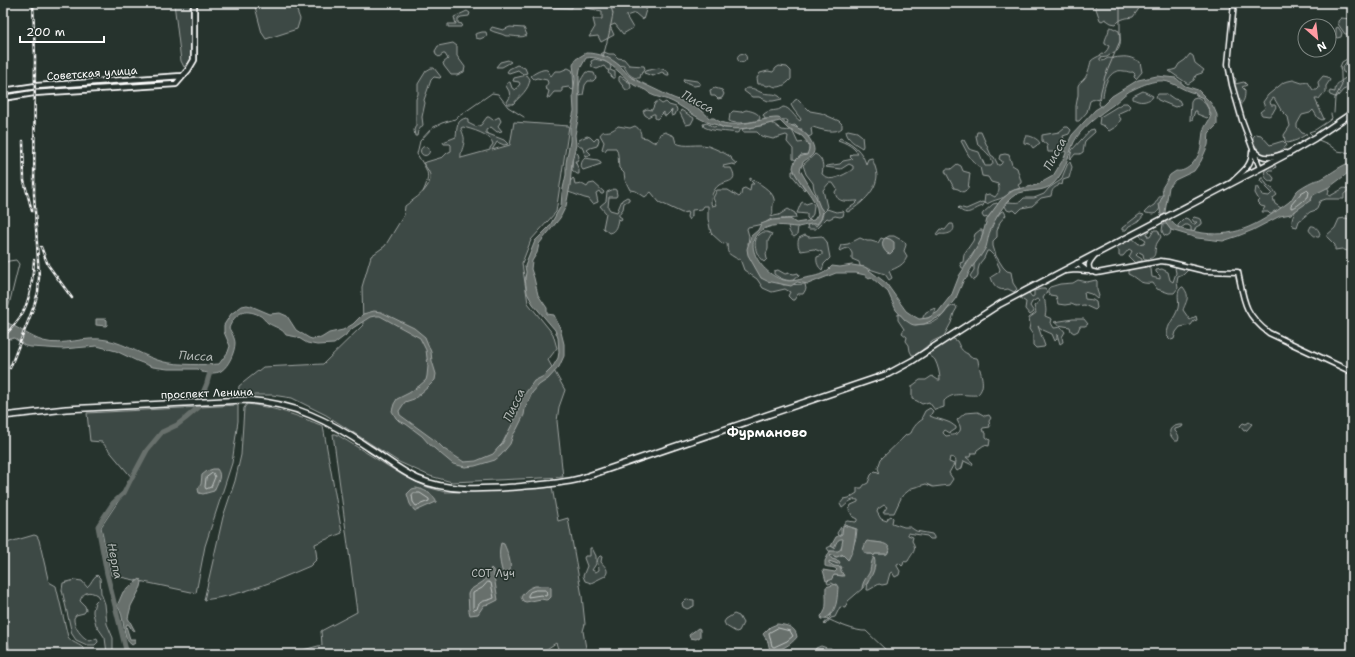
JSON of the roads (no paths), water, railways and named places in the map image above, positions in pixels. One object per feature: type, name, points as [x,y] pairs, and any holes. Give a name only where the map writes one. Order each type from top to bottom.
[{"type":"main road","points":[[182,76],[194,60],[194,3]]},
{"type":"main road","name":"Советская улица","points":[[3,98],[41,93],[176,84],[182,76]]},
{"type":"main road","name":"Советская улица","points":[[3,91],[36,86],[182,76]]},
{"type":"main road","name":"проспект Ленина","points":[[3,416],[66,409],[244,400],[278,403],[320,418],[418,479],[436,485],[452,488],[487,489],[579,479],[888,374],[912,361],[1000,304],[1291,152],[1352,113]]},
{"type":"street","points":[[1234,3],[1228,72],[1242,120],[1260,168]]},
{"type":"street","points":[[1252,147],[1257,153],[1266,158],[1291,152]]},
{"type":"street","points":[[1230,184],[1251,163],[1252,147]]},
{"type":"street","points":[[1091,272],[1088,269],[1088,263],[1097,253]]},
{"type":"street","points":[[1058,273],[1075,270],[1101,273],[1161,262],[1168,262],[1205,271],[1238,272],[1246,306],[1254,321],[1269,333],[1352,372]]},
{"type":"street","points":[[1077,263],[1091,272]]},
{"type":"water","points":[[586,53],[608,58],[620,66],[631,77],[645,85],[696,107],[709,118],[714,118],[728,124],[736,124],[779,118],[803,131],[810,139],[814,150],[812,155],[803,162],[800,170],[823,211],[821,219],[817,224],[796,227],[776,226],[769,227],[759,232],[754,239],[753,247],[760,264],[775,277],[789,281],[820,275],[832,266],[840,267],[852,265],[865,267],[886,283],[906,311],[919,319],[928,318],[938,312],[952,294],[959,276],[981,240],[987,219],[1000,201],[1014,190],[1037,185],[1053,176],[1064,158],[1066,153],[1065,149],[1072,135],[1095,110],[1103,105],[1112,96],[1138,80],[1157,76],[1176,78],[1185,86],[1198,90],[1210,102],[1217,115],[1217,125],[1209,133],[1208,145],[1201,161],[1194,171],[1175,180],[1169,187],[1165,212],[1175,225],[1182,229],[1216,234],[1238,231],[1269,216],[1289,202],[1297,191],[1309,183],[1322,179],[1340,167],[1352,162],[1352,170],[1331,186],[1313,195],[1311,200],[1291,214],[1280,216],[1253,230],[1223,241],[1197,238],[1171,230],[1161,215],[1159,204],[1163,195],[1162,188],[1170,175],[1176,171],[1185,170],[1198,156],[1204,130],[1211,115],[1203,98],[1195,93],[1172,83],[1163,81],[1145,84],[1127,93],[1081,132],[1074,142],[1064,169],[1054,183],[1045,189],[1020,193],[1008,201],[993,225],[984,251],[968,274],[967,278],[964,279],[956,298],[942,316],[924,324],[914,325],[905,320],[896,310],[888,292],[871,277],[869,278],[865,275],[856,273],[836,273],[808,284],[797,282],[791,286],[767,281],[761,278],[748,255],[747,249],[751,236],[758,230],[761,224],[772,220],[790,219],[796,223],[814,220],[818,214],[817,208],[811,196],[795,174],[793,168],[795,161],[801,156],[807,155],[809,149],[809,144],[802,136],[788,129],[780,121],[740,129],[724,128],[706,122],[673,102],[650,94],[634,85],[606,62],[600,59],[586,58],[580,69],[579,75],[579,114],[575,135],[576,145],[572,161],[570,186],[566,206],[560,218],[539,244],[537,253],[532,261],[531,269],[538,295],[547,308],[547,314],[554,315],[560,328],[564,344],[564,356],[559,367],[532,393],[524,415],[513,435],[510,444],[495,460],[475,466],[465,467],[453,464],[429,444],[422,436],[396,418],[392,411],[397,399],[409,393],[426,380],[428,366],[426,350],[420,338],[380,316],[370,317],[353,328],[334,344],[317,345],[307,343],[297,337],[286,335],[259,315],[249,312],[241,313],[237,315],[229,328],[234,337],[235,343],[231,358],[224,369],[214,373],[202,372],[198,369],[168,369],[153,367],[116,351],[97,346],[63,349],[31,347],[25,346],[14,338],[10,339],[3,336],[3,325],[8,323],[43,341],[59,343],[91,339],[107,340],[122,344],[149,357],[164,362],[177,364],[219,364],[228,352],[230,346],[224,332],[224,325],[231,314],[242,306],[247,305],[270,314],[280,313],[287,316],[296,330],[312,339],[321,338],[329,333],[343,330],[353,324],[363,314],[374,311],[381,312],[414,328],[425,337],[431,352],[436,374],[435,380],[428,387],[414,399],[405,402],[399,411],[400,415],[437,442],[444,449],[464,462],[476,461],[493,454],[502,444],[517,415],[522,398],[534,381],[544,376],[552,368],[558,358],[558,338],[555,330],[533,304],[527,293],[525,266],[535,241],[549,227],[561,206],[570,141],[570,127],[574,111],[573,95],[575,79],[573,65],[576,59]]},
{"type":"water","points":[[885,238],[894,242],[894,250],[890,254],[884,250],[883,240]]},
{"type":"water","points":[[96,319],[106,319],[107,325],[96,325]]},
{"type":"water","points":[[213,469],[217,469],[219,472],[219,480],[214,491],[203,494],[199,493],[198,489],[201,484],[202,475]]},
{"type":"water","points":[[416,488],[430,494],[435,498],[436,502],[416,511],[414,510],[410,504],[407,494],[412,489]]},
{"type":"water","points":[[843,525],[856,529],[853,549],[848,560],[842,554],[837,557],[830,556],[832,559],[839,561],[840,563],[838,564],[829,561],[829,563],[834,566],[841,567],[841,571],[844,576],[834,575],[831,580],[826,581],[823,570],[835,572],[837,570],[825,566],[825,561],[830,551],[838,551],[841,549],[843,539],[838,540],[834,548],[831,546],[836,537],[842,534]]},
{"type":"water","points":[[867,541],[884,543],[890,549],[887,554],[875,554],[874,556],[872,554],[866,554],[863,550]]},
{"type":"water","points":[[501,543],[504,544],[510,561],[509,574],[506,577],[504,576],[501,564]]},
{"type":"water","points":[[874,557],[874,570],[870,579],[862,590],[863,584],[870,571]]},
{"type":"water","points":[[491,568],[493,570],[498,600],[484,605],[478,614],[470,615],[468,594],[470,590],[484,581]]},
{"type":"water","points":[[140,579],[142,582],[141,587],[131,606],[128,618],[135,631],[132,630],[129,625],[127,624],[126,626],[130,639],[135,639],[135,643],[132,645],[126,638],[122,615],[117,606],[123,592]]},
{"type":"water","points":[[836,584],[838,587],[835,606],[831,614],[822,620],[821,616],[826,607],[826,587]]},
{"type":"water","points":[[535,586],[549,586],[551,588],[551,597],[546,600],[541,599],[526,602],[523,601],[521,597],[524,593]]},
{"type":"water","points":[[777,624],[790,627],[795,631],[797,637],[792,643],[785,647],[770,651],[768,642],[763,634],[770,627]]},
{"type":"water","points":[[698,628],[700,629],[700,637],[696,639],[690,638],[689,635]]},
{"type":"waterway","points":[[603,57],[613,14],[610,3]]},
{"type":"waterway","points":[[1101,107],[1099,104],[1105,76],[1120,41],[1120,5],[1118,3]]},
{"type":"waterway","points":[[1334,113],[1335,98],[1342,85],[1340,67],[1342,62],[1347,59],[1352,51]]},
{"type":"waterway","points":[[423,192],[428,176],[417,154],[420,141],[432,128],[455,119],[492,93],[498,94],[508,107],[524,117]]},
{"type":"waterway","points":[[1314,137],[1309,132],[1315,130],[1330,120],[1332,118],[1331,114]]},
{"type":"waterway","points":[[1316,139],[1328,144],[1337,151],[1352,153]]},
{"type":"waterway","points":[[3,264],[16,260],[19,264],[8,309],[3,318]]},
{"type":"waterway","name":"Нерпа","points":[[201,399],[212,369]]},
{"type":"waterway","name":"Нерпа","points":[[132,478],[147,450],[162,432],[177,425],[200,406]]},
{"type":"waterway","name":"Нерпа","points":[[127,654],[107,574],[98,526],[113,503],[124,493],[130,481]]},
{"type":"waterway","points":[[826,618],[852,629],[866,631],[887,651]]},
{"type":"railway","points":[[10,368],[34,306],[38,292],[39,277],[34,194],[35,57],[33,3]]},
{"type":"railway","points":[[23,141],[24,181],[32,211]]},
{"type":"railway","points":[[41,247],[48,265],[72,298]]},
{"type":"railway","points":[[3,337],[21,316],[26,306],[31,287],[34,260]]},
{"type":"district","name":"Фурманово","points":[[767,432]]},
{"type":"water label","name":"Писса","points":[[698,102]]},
{"type":"water label","name":"Писса","points":[[1055,154]]},
{"type":"water label","name":"Писса","points":[[196,356]]},
{"type":"water label","name":"Писса","points":[[514,405]]},
{"type":"park label","name":"СОТ Луч","points":[[493,573]]}]
